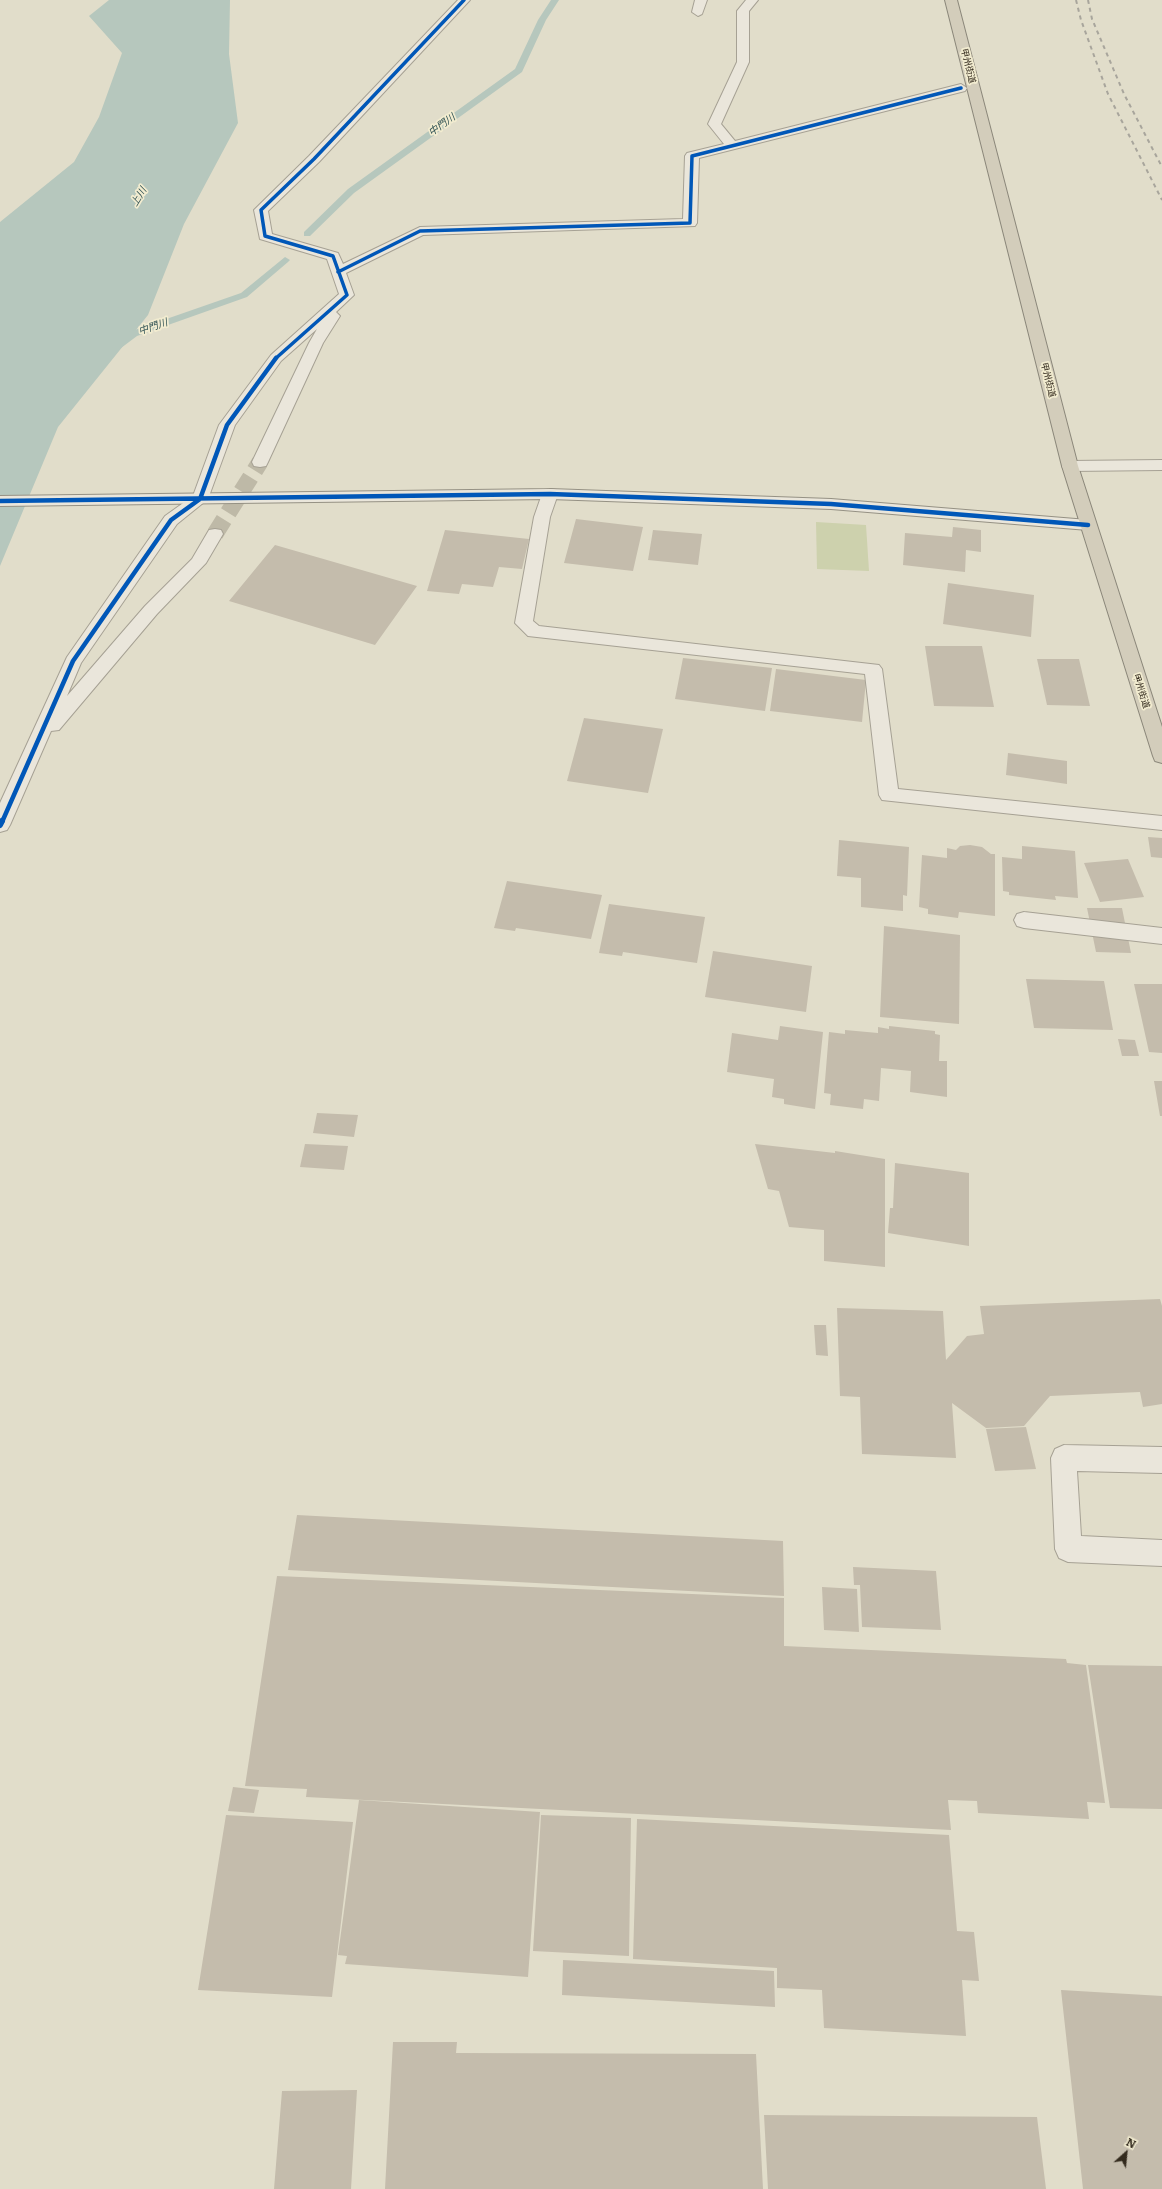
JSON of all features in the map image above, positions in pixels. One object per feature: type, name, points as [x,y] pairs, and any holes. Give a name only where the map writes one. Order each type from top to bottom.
[{"type":"highway","name":"甲州街道","points":[[951,0],[1070,466],[1162,756]]},
{"type":"street","points":[[347,295],[333,256],[265,236],[261,210],[314,159],[464,0]]},
{"type":"street","points":[[698,12],[701,0]]},
{"type":"street","points":[[732,146],[714,124],[742,62],[743,12],[752,0]]},
{"type":"street","points":[[338,272],[420,231],[690,223],[692,156],[962,88]]},
{"type":"street","points":[[260,462],[316,343],[347,295]]},
{"type":"street","points":[[0,825],[73,661],[171,520],[200,499],[227,425],[276,358],[347,295]]},
{"type":"street","points":[[1070,466],[1162,465]]},
{"type":"street","points":[[550,494],[542,517],[524,623],[534,632],[873,669],[889,795],[1162,823]]},
{"type":"street","points":[[0,501],[550,494],[831,504],[1088,525]]},
{"type":"street","points":[[35,744],[151,610],[198,563],[215,534]]},
{"type":"street","points":[[1024,920],[1162,936]]},
{"type":"street","points":[[1162,1460],[1064,1458],[1068,1549],[1162,1553]]},
{"type":"green space","points":[[816,522],[866,525],[869,571],[817,569]]},
{"type":"water","name":"上川","points":[[109,0],[230,0],[229,54],[238,123],[184,224],[148,315],[58,427],[0,566],[0,222],[74,162],[99,117],[122,53],[89,16]]},
{"type":"building","points":[[576,519],[643,527],[633,571],[564,563]]},
{"type":"building","points":[[953,527],[981,530],[981,552],[966,550],[965,572],[903,565],[905,533],[952,537]]},
{"type":"building","points":[[445,530],[529,539],[522,569],[499,567],[493,587],[462,584],[459,594],[427,591]]},
{"type":"building","points":[[653,530],[702,534],[698,565],[648,560]]},
{"type":"building","points":[[275,545],[417,586],[375,645],[229,601]]},
{"type":"building","points":[[948,583],[1034,595],[1031,637],[943,624]]},
{"type":"building","points":[[925,646],[982,646],[994,707],[934,706]]},
{"type":"building","points":[[683,658],[772,668],[765,711],[675,699]]},
{"type":"building","points":[[1037,659],[1079,659],[1090,706],[1047,705]]},
{"type":"building","points":[[776,669],[866,680],[862,722],[770,711]]},
{"type":"building","points":[[584,718],[663,729],[648,793],[567,781]]},
{"type":"building","points":[[1008,753],[1067,761],[1067,784],[1006,775]]},
{"type":"building","points":[[1148,837],[1162,838],[1162,858],[1151,857]]},
{"type":"building","points":[[839,840],[909,847],[907,896],[903,895],[903,911],[861,907],[861,878],[837,876]]},
{"type":"building","points":[[970,845],[982,847],[991,854],[995,854],[995,916],[959,912],[958,918],[928,914],[928,909],[919,907],[922,855],[947,858],[947,848],[956,850],[960,846]]},
{"type":"building","points":[[1022,846],[1075,851],[1078,898],[1055,896],[1056,900],[1009,895],[1009,892],[1003,891],[1002,857],[1022,859]]},
{"type":"building","points":[[1128,859],[1144,897],[1100,902],[1084,863]]},
{"type":"building","points":[[507,881],[602,895],[591,939],[516,928],[515,931],[494,928]]},
{"type":"building","points":[[609,904],[705,917],[697,963],[623,952],[622,956],[599,953]]},
{"type":"building","points":[[1087,908],[1122,908],[1131,953],[1096,952]]},
{"type":"building","points":[[884,926],[960,935],[959,1024],[880,1017]]},
{"type":"building","points":[[713,951],[812,966],[806,1012],[705,997]]},
{"type":"building","points":[[1026,979],[1104,981],[1113,1030],[1034,1028]]},
{"type":"building","points":[[1134,984],[1162,984],[1162,1053],[1149,1052]]},
{"type":"building","points":[[780,1026],[823,1032],[815,1109],[784,1104],[784,1099],[772,1097],[774,1079],[727,1072],[732,1033],[778,1040]]},
{"type":"building","points":[[889,1026],[935,1031],[935,1034],[940,1035],[939,1061],[947,1061],[947,1097],[910,1092],[911,1071],[881,1068],[879,1101],[864,1099],[863,1109],[830,1105],[831,1094],[824,1093],[829,1032],[845,1034],[845,1030],[878,1033],[878,1027],[889,1029]]},
{"type":"building","points":[[1118,1039],[1135,1040],[1139,1056],[1122,1056]]},
{"type":"building","points":[[1154,1081],[1162,1081],[1162,1116],[1160,1116]]},
{"type":"building","points":[[317,1113],[358,1115],[354,1137],[313,1133]]},
{"type":"building","points":[[305,1144],[348,1146],[344,1170],[300,1167]]},
{"type":"building","points":[[755,1144],[835,1153],[835,1151],[885,1159],[885,1267],[824,1261],[824,1230],[789,1227],[779,1191],[768,1189]]},
{"type":"building","points":[[895,1163],[969,1173],[969,1246],[888,1233],[890,1208],[893,1208]]},
{"type":"building","points":[[1160,1299],[1162,1306],[1162,1404],[1143,1407],[1140,1392],[1050,1396],[1024,1426],[986,1428],[952,1403],[956,1458],[862,1454],[860,1397],[840,1396],[837,1308],[943,1311],[946,1360],[967,1336],[984,1334],[980,1306]]},
{"type":"building","points":[[814,1325],[826,1325],[828,1356],[816,1355]]},
{"type":"building","points":[[1026,1427],[1036,1469],[995,1471],[986,1429]]},
{"type":"building","points":[[297,1515],[783,1541],[784,1596],[288,1570]]},
{"type":"building","points":[[853,1567],[936,1571],[941,1630],[862,1627],[860,1585],[854,1585]]},
{"type":"building","points":[[277,1576],[784,1598],[784,1646],[1066,1659],[1067,1663],[1086,1665],[1105,1803],[1087,1802],[1089,1819],[978,1813],[977,1801],[948,1800],[951,1830],[306,1797],[307,1789],[245,1786]]},
{"type":"building","points":[[822,1587],[857,1589],[859,1632],[824,1630]]},
{"type":"building","points":[[1088,1665],[1162,1666],[1162,1809],[1110,1808]]},
{"type":"building","points":[[233,1787],[259,1790],[254,1813],[228,1811]]},
{"type":"building","points":[[359,1800],[540,1812],[528,1977],[345,1964],[347,1956],[338,1955]]},
{"type":"building","points":[[226,1815],[353,1822],[332,1997],[198,1990]]},
{"type":"building","points":[[541,1815],[631,1818],[629,1956],[533,1951]]},
{"type":"building","points":[[637,1819],[949,1835],[957,1931],[974,1932],[979,1981],[962,1980],[966,2036],[824,2028],[822,1990],[777,1988],[777,1968],[633,1959]]},
{"type":"building","points":[[563,1960],[774,1971],[775,2007],[562,1995]]},
{"type":"building","points":[[1061,1990],[1162,1996],[1162,2189],[1083,2189]]},
{"type":"building","points":[[393,2042],[457,2042],[456,2053],[756,2054],[763,2189],[385,2189]]},
{"type":"building","points":[[357,2090],[351,2189],[274,2189],[282,2091]]},
{"type":"building","points":[[764,2115],[1037,2117],[1046,2189],[768,2189]]},
{"type":"waterway","name":"中門川","points":[[307,234],[351,191],[519,70],[542,20],[555,0]]},
{"type":"waterway","name":"中門川","points":[[117,346],[133,334],[244,295],[285,260]]},
{"type":"tunnel","points":[[215,534],[260,462]]},
{"type":"railway","points":[[1076,0],[1081,20],[1108,94],[1162,200]]},
{"type":"railway","points":[[1088,0],[1092,19],[1124,94],[1162,167]]},
{"type":"cycle path","points":[[0,825],[73,661],[171,520],[200,499],[227,425],[276,358],[347,295],[333,256],[265,236],[261,210],[314,159],[464,0]]},
{"type":"cycle path","points":[[338,272],[420,231],[690,223],[692,156],[961,88]]},
{"type":"cycle path","points":[[0,501],[550,494],[831,504],[1088,525]]}]
